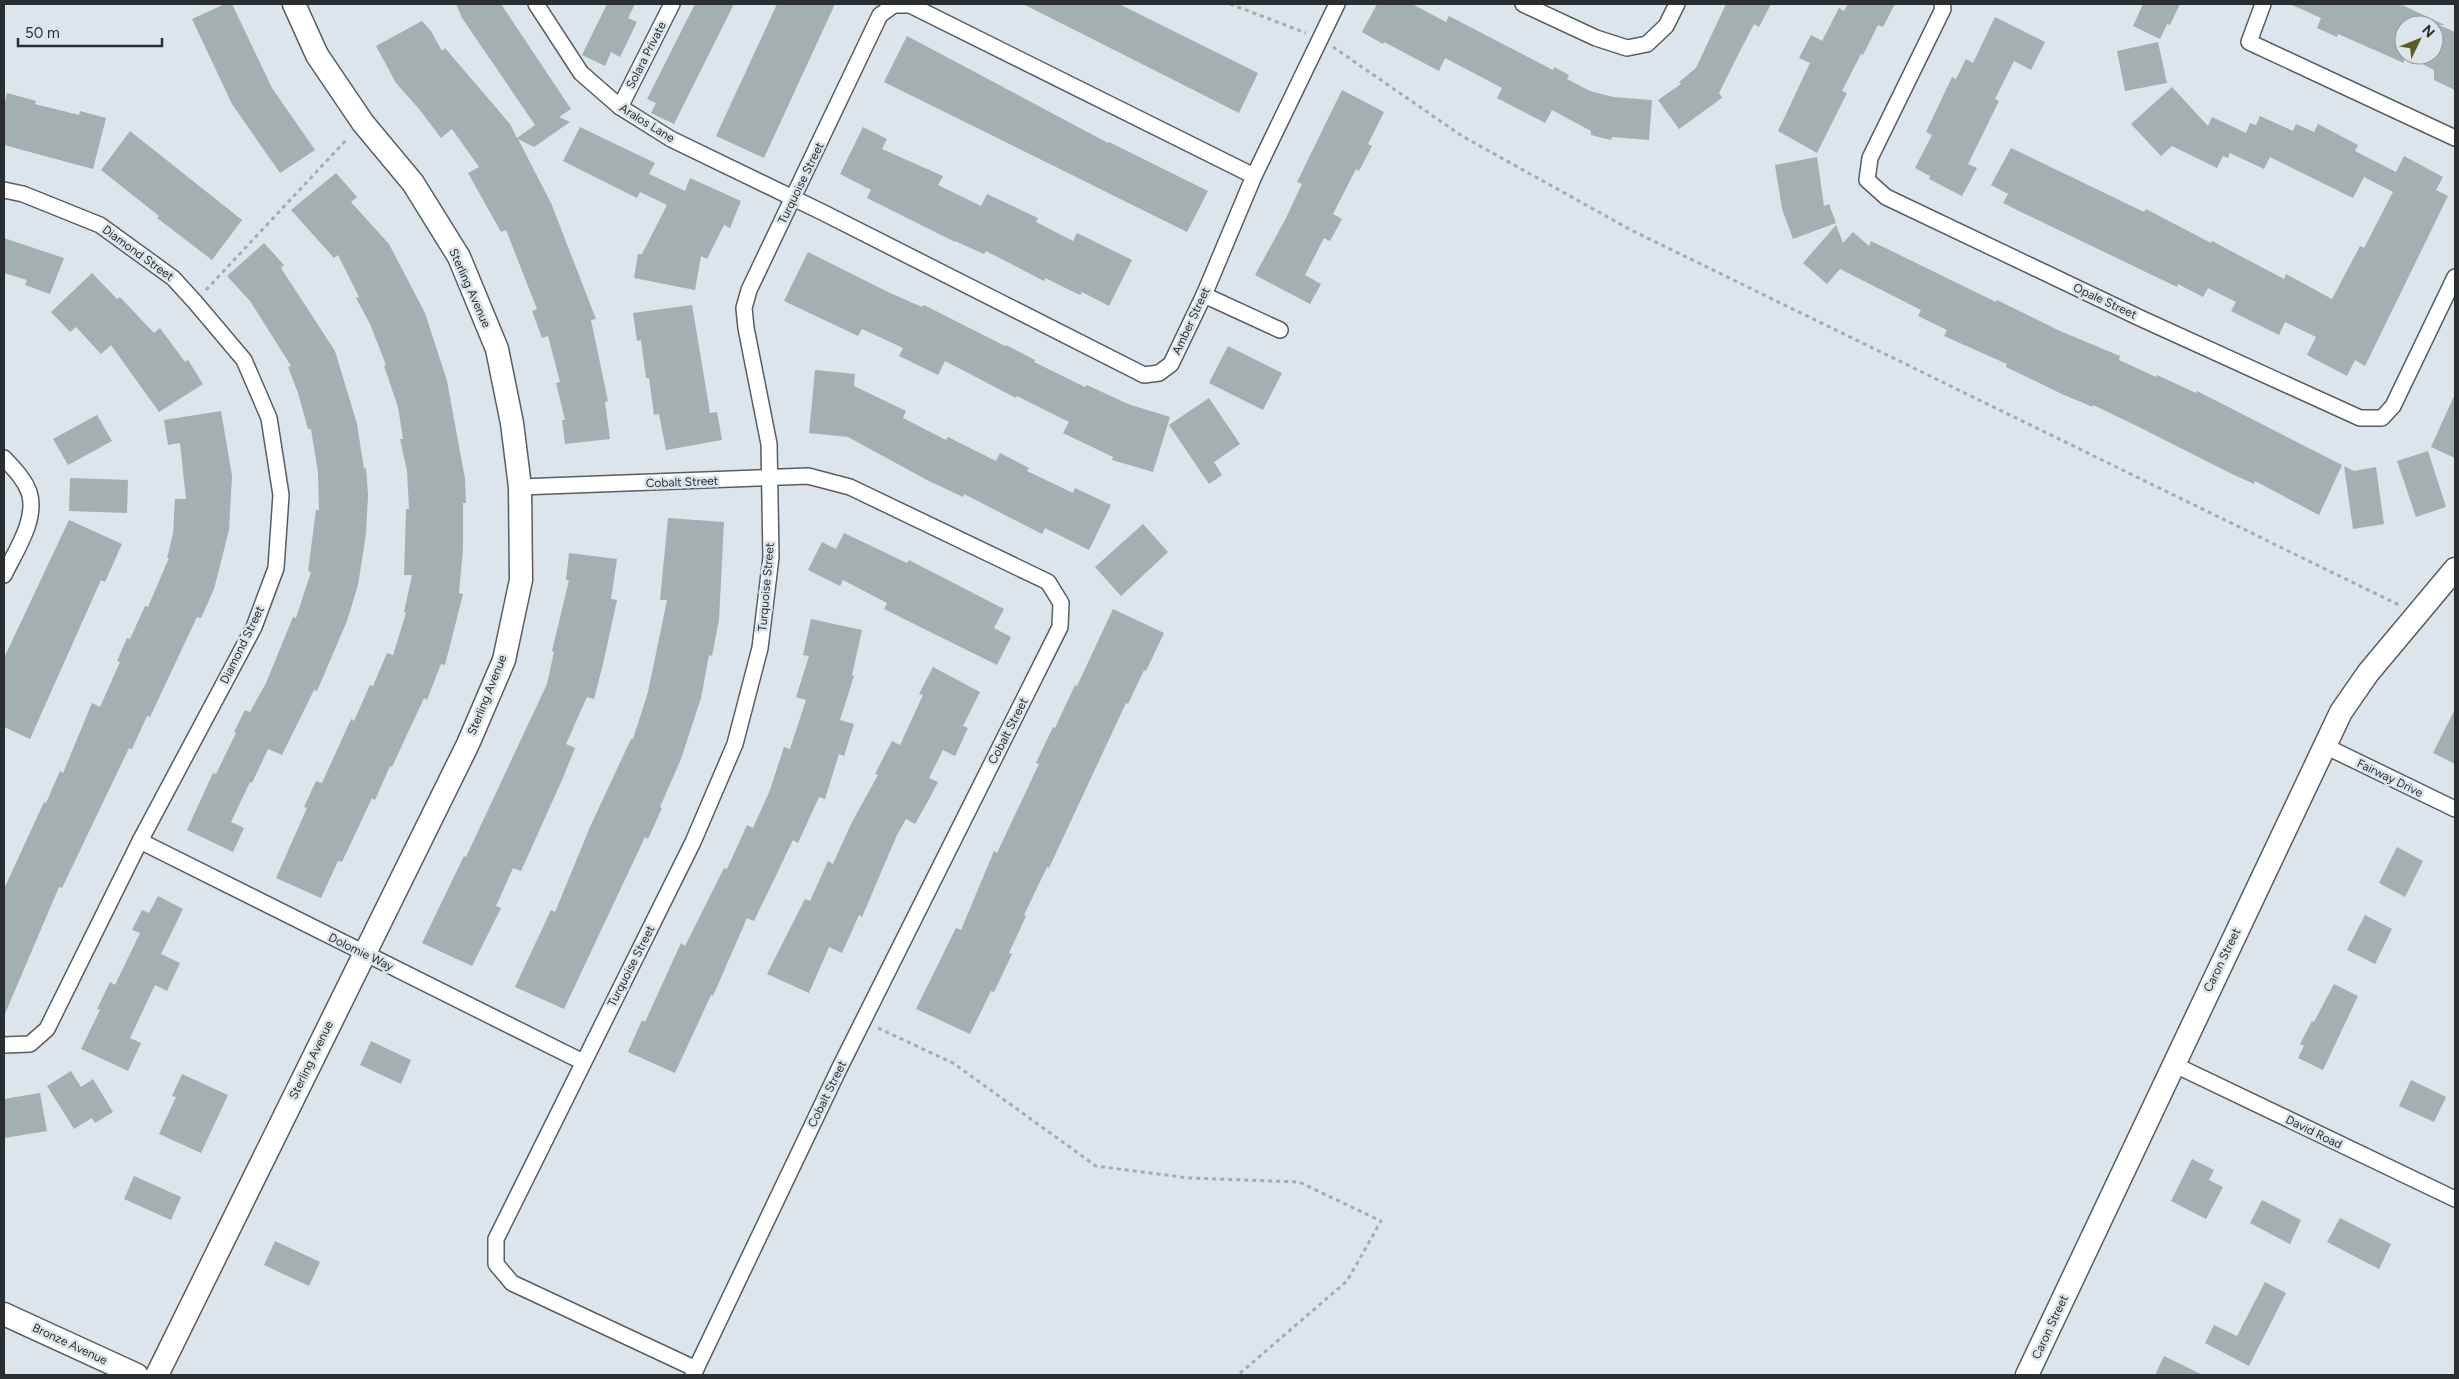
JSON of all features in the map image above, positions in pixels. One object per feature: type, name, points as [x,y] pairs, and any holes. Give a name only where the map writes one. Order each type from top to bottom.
[{"type":"street","name":"Sterling Avenue","points":[[157,1375],[468,744],[504,660],[521,580],[520,487],[512,422],[496,349],[459,257],[413,183],[363,123],[318,55],[294,4]]},
{"type":"street","name":"Aralos Lane","points":[[536,4],[581,73],[620,107],[671,139],[794,200]]},
{"type":"street","name":"Solara Private","points":[[620,107],[672,4]]},
{"type":"street","name":"Amber Street","points":[[794,200],[824,213],[1144,376],[1160,373],[1171,364],[1204,295],[1254,176],[1337,4]]},
{"type":"street","points":[[1522,4],[1596,38],[1627,48],[1647,44],[1666,26],[1677,4]]},
{"type":"street","name":"Opale Street","points":[[1942,4],[1943,10],[1870,158],[1867,180],[1886,197],[2131,314],[2360,418],[2382,418],[2393,406],[2455,277]]},
{"type":"street","points":[[2263,4],[2249,42],[2455,138]]},
{"type":"street","name":"Turquoise Street","points":[[694,1372],[512,1283],[496,1264],[496,1239],[693,842],[735,744],[760,648],[771,558],[769,444],[744,308],[749,290],[794,200],[880,15],[894,5],[910,5],[1254,176]]},
{"type":"street","name":"Diamond Street","points":[[4,190],[23,194],[100,225],[173,278],[195,302],[244,360],[269,418],[281,494],[276,568],[254,627],[140,841],[47,1029],[30,1044],[4,1045]]},
{"type":"street","points":[[1204,295],[1280,330]]},
{"type":"street","points":[[4,458],[19,474],[29,493],[30,512],[24,535],[4,575]]},
{"type":"street","name":"Cobalt Street","points":[[520,487],[770,479],[808,476],[850,487],[1048,582],[1062,603],[1060,627],[863,1020],[694,1372]]},
{"type":"street","name":"Caron Street","points":[[2027,1375],[2341,712],[2362,680],[2455,568]]},
{"type":"street","name":"Fairway Drive","points":[[2325,746],[2455,809]]},
{"type":"street","name":"Dolomie Way","points":[[140,841],[363,954],[583,1062]]},
{"type":"street","name":"David Road","points":[[2173,1064],[2455,1199]]},
{"type":"street","name":"Bronze Avenue","points":[[4,1314],[137,1375]]},
{"type":"path","points":[[1230,4],[1320,38],[1462,136],[1632,230],[2416,613]]},
{"type":"path","points":[[195,302],[363,123]]},
{"type":"path","points":[[863,1020],[954,1062],[1096,1166],[1188,1178],[1299,1182],[1381,1221],[1347,1281],[1238,1375]]},
{"type":"building","points":[[225,4],[232,4],[272,88],[315,150],[280,173],[232,104],[192,19]]},
{"type":"building","points":[[456,4],[501,4],[571,109],[559,117],[570,122],[534,147],[518,139],[551,203],[596,319],[591,320],[608,401],[605,402],[610,439],[565,444],[562,420],[565,420],[556,383],[560,382],[548,336],[542,338],[532,311],[537,309],[506,230],[501,232],[468,173],[479,167],[452,129],[441,138],[396,83],[376,46],[422,21],[431,31],[442,51],[445,48],[510,124],[517,138],[535,125],[462,18]]},
{"type":"building","points":[[607,4],[635,4],[628,18],[637,22],[620,57],[611,52],[605,66],[582,55]]},
{"type":"building","points":[[695,4],[734,4],[674,124],[651,113],[656,103],[647,99]]},
{"type":"building","points":[[777,4],[835,4],[764,158],[716,136]]},
{"type":"building","points":[[1023,4],[1119,4],[1258,73],[1239,113]]},
{"type":"building","points":[[1377,4],[1412,4],[1446,22],[1449,16],[1553,70],[1554,67],[1569,75],[1567,79],[1590,91],[1613,97],[1652,100],[1649,140],[1612,137],[1611,140],[1591,135],[1591,131],[1552,110],[1545,123],[1497,98],[1502,88],[1445,58],[1439,71],[1384,42],[1383,44],[1362,32]]},
{"type":"building","points":[[1726,4],[1771,4],[1759,27],[1754,24],[1719,93],[1722,98],[1679,129],[1658,100],[1681,84],[1679,82],[1696,68]]},
{"type":"building","points":[[1848,4],[1895,4],[1883,27],[1878,25],[1863,55],[1861,54],[1842,91],[1847,93],[1817,153],[1778,131],[1810,63],[1799,58],[1811,35],[1822,41],[1839,8],[1844,11]]},
{"type":"building","points":[[2143,4],[2180,4],[2170,25],[2167,24],[2160,39],[2133,26]]},
{"type":"building","points":[[2290,4],[2400,4],[2424,15],[2394,15],[2394,59],[2338,34],[2337,37],[2317,28],[2321,18]]},
{"type":"building","points":[[1995,17],[2045,42],[2031,70],[2014,61],[1995,99],[1999,101],[1968,164],[1977,168],[1962,196],[1929,179],[1930,176],[1915,168],[1932,135],[1926,132],[1952,77],[1956,79],[1966,59],[1973,63]]},
{"type":"building","points":[[2444,27],[2455,32],[2455,90],[2434,80],[2434,70],[2424,65],[2444,65]]},
{"type":"building","points":[[907,36],[1108,143],[1208,191],[1187,232],[884,82]]},
{"type":"building","points":[[2158,42],[2167,83],[2125,91],[2117,51]]},
{"type":"building","points":[[2172,87],[2208,126],[2212,117],[2246,133],[2250,123],[2256,125],[2260,116],[2293,131],[2296,124],[2314,132],[2318,124],[2358,145],[2355,151],[2396,172],[2404,156],[2443,177],[2436,190],[2448,196],[2365,366],[2355,360],[2347,376],[2307,355],[2316,337],[2285,322],[2279,335],[2231,311],[2236,302],[2208,288],[2203,297],[2178,284],[2177,287],[2003,203],[2008,194],[1991,185],[2011,148],[2144,212],[2146,209],[2284,279],[2286,274],[2332,299],[2360,246],[2364,248],[2393,192],[2364,177],[2353,198],[2270,157],[2264,169],[2230,153],[2228,158],[2223,156],[2217,168],[2172,146],[2161,156],[2131,124]]},
{"type":"building","points":[[1342,90],[1384,112],[1368,144],[1372,146],[1359,171],[1356,169],[1333,214],[1342,219],[1330,241],[1324,238],[1305,275],[1321,284],[1310,304],[1255,275],[1302,184],[1297,182]]},
{"type":"building","points":[[7,93],[36,101],[35,104],[79,115],[80,111],[106,118],[93,169],[4,145],[4,106]]},
{"type":"building","points":[[580,127],[655,163],[649,174],[685,191],[690,178],[741,201],[730,228],[724,225],[707,259],[701,256],[695,290],[634,278],[638,254],[642,254],[667,205],[640,192],[637,198],[563,161]]},
{"type":"building","points":[[863,127],[887,139],[882,149],[943,176],[938,185],[981,206],[987,194],[1038,218],[1036,222],[1073,241],[1077,233],[1132,260],[1109,306],[1082,292],[1080,295],[1045,278],[1044,281],[986,251],[984,254],[955,242],[867,198],[871,190],[840,174]]},
{"type":"building","points":[[130,131],[242,220],[212,260],[157,218],[159,216],[101,170]]},
{"type":"building","points":[[1817,157],[1824,206],[1829,204],[1836,223],[1793,239],[1782,209],[1775,165]]},
{"type":"building","points":[[336,173],[357,197],[351,202],[389,244],[425,313],[447,381],[465,479],[466,503],[463,503],[463,549],[459,593],[463,594],[445,665],[441,664],[427,700],[424,698],[392,767],[390,766],[375,800],[372,798],[342,862],[338,861],[321,898],[276,878],[307,808],[304,807],[316,781],[322,783],[351,719],[354,721],[370,685],[373,686],[387,653],[393,655],[406,613],[404,612],[412,575],[404,575],[406,509],[409,509],[407,471],[400,439],[403,439],[398,407],[384,366],[386,365],[370,324],[356,298],[359,297],[338,255],[334,258],[291,210]]},
{"type":"building","points":[[1836,225],[1843,243],[1853,232],[1869,246],[1871,241],[1996,302],[1997,300],[2060,331],[2120,356],[2119,360],[2196,393],[2197,391],[2342,465],[2319,515],[2255,481],[2254,484],[2232,474],[2137,426],[2093,405],[2093,407],[2064,395],[2006,367],[2007,364],[1944,336],[1947,330],[1918,316],[1921,310],[1840,269],[1827,284],[1803,263]]},
{"type":"building","points":[[4,238],[64,258],[50,294],[25,285],[27,280],[4,273]]},
{"type":"building","points":[[264,243],[284,265],[281,268],[335,351],[357,424],[364,469],[366,468],[368,495],[366,534],[358,585],[347,621],[317,691],[314,690],[282,755],[268,749],[252,783],[250,782],[231,822],[244,828],[233,852],[187,830],[213,773],[216,774],[236,733],[234,732],[245,710],[250,712],[266,683],[293,617],[296,618],[311,572],[308,571],[316,510],[319,510],[318,472],[311,429],[308,429],[298,393],[288,367],[291,366],[250,301],[227,276]]},
{"type":"building","points":[[808,252],[890,293],[922,307],[924,305],[1006,345],[1035,360],[1034,362],[1085,387],[1087,385],[1128,404],[1170,417],[1153,472],[1112,460],[1113,457],[1063,433],[1069,422],[1017,396],[1016,398],[945,361],[938,375],[899,356],[903,348],[862,329],[858,336],[784,301]]},
{"type":"building","points":[[92,273],[117,299],[120,297],[154,333],[160,328],[185,362],[188,360],[203,384],[159,412],[111,345],[101,354],[76,327],[70,332],[51,312]]},
{"type":"building","points":[[692,305],[710,413],[717,412],[722,440],[666,450],[659,414],[654,415],[649,378],[646,378],[641,340],[637,341],[633,313]]},
{"type":"building","points":[[1228,346],[1282,373],[1263,410],[1209,383]]},
{"type":"building","points":[[815,370],[855,374],[854,386],[906,411],[903,418],[946,440],[948,437],[996,461],[1000,453],[1029,468],[1027,471],[1073,493],[1075,488],[1111,505],[1089,550],[1045,528],[1042,534],[964,494],[963,497],[927,480],[848,437],[809,433]]},
{"type":"building","points":[[2455,394],[2455,458],[2431,447]]},
{"type":"building","points":[[1209,398],[1240,444],[1214,462],[1222,475],[1209,484],[1169,425]]},
{"type":"building","points":[[221,411],[232,476],[229,530],[214,589],[201,618],[197,617],[150,717],[147,716],[132,749],[129,748],[62,888],[59,887],[4,1016],[4,889],[44,802],[46,803],[60,771],[63,773],[92,703],[100,707],[120,662],[117,661],[127,638],[130,639],[145,606],[148,607],[169,558],[167,558],[173,534],[175,499],[186,499],[180,443],[168,445],[164,420]]},
{"type":"building","points":[[97,415],[112,441],[68,465],[53,439]]},
{"type":"building","points":[[2428,451],[2446,507],[2416,517],[2397,461]]},
{"type":"building","points":[[2344,466],[2354,471],[2376,467],[2384,524],[2353,529]]},
{"type":"building","points":[[70,478],[128,480],[127,513],[69,511]]},
{"type":"building","points":[[668,518],[724,522],[719,620],[712,656],[709,655],[701,698],[681,759],[660,807],[662,808],[648,839],[645,837],[564,1009],[515,987],[551,910],[555,912],[590,827],[631,739],[633,739],[648,692],[667,600],[660,600]]},
{"type":"building","points":[[69,520],[122,544],[105,582],[101,580],[30,739],[4,727],[4,658]]},
{"type":"building","points":[[1143,524],[1168,552],[1121,596],[1095,567]]},
{"type":"building","points":[[844,533],[907,563],[909,560],[1004,609],[994,628],[1011,637],[997,665],[884,609],[887,603],[843,580],[840,586],[808,570],[822,542],[836,549]]},
{"type":"building","points":[[569,553],[617,559],[611,599],[617,600],[603,664],[594,699],[587,697],[566,744],[575,748],[562,780],[521,871],[513,868],[496,906],[501,908],[472,966],[422,943],[464,856],[466,857],[547,684],[554,652],[552,651],[569,580],[566,580]]},
{"type":"building","points":[[1113,609],[1164,633],[1146,671],[1144,670],[1128,704],[1126,703],[1049,868],[1047,867],[1024,915],[1026,916],[1009,953],[1012,954],[994,992],[991,991],[970,1034],[916,1009],[956,928],[961,930],[994,851],[997,853],[1039,764],[1036,763],[1053,727],[1055,728],[1075,685],[1077,686]]},
{"type":"building","points":[[811,619],[862,630],[852,675],[854,676],[840,720],[854,724],[844,756],[839,754],[825,799],[819,797],[798,843],[793,840],[754,921],[747,918],[713,996],[711,995],[675,1073],[628,1052],[642,1020],[645,1022],[681,943],[685,946],[724,868],[727,869],[747,825],[753,828],[770,790],[784,747],[790,749],[806,700],[796,697],[809,656],[803,655]]},
{"type":"building","points":[[933,667],[980,692],[963,726],[968,728],[955,756],[943,750],[929,778],[938,782],[928,801],[915,824],[906,819],[897,835],[862,917],[859,915],[842,953],[829,947],[809,993],[767,974],[805,899],[810,901],[828,861],[833,864],[852,822],[878,775],[875,774],[892,741],[900,745],[923,695],[919,694]]},
{"type":"building","points":[[2455,709],[2455,764],[2433,753]]},
{"type":"building","points":[[2397,847],[2423,861],[2405,897],[2379,883]]},
{"type":"building","points":[[158,896],[183,909],[161,954],[180,963],[167,991],[155,985],[130,1038],[141,1043],[128,1071],[81,1049],[100,1010],[97,1009],[110,982],[115,985],[140,933],[132,930],[142,910],[149,913]]},
{"type":"building","points":[[2365,915],[2392,929],[2375,964],[2347,950]]},
{"type":"building","points":[[2334,984],[2358,996],[2323,1070],[2298,1058],[2304,1046],[2300,1044]]},
{"type":"building","points":[[371,1041],[411,1060],[401,1084],[360,1065]]},
{"type":"building","points":[[71,1071],[81,1087],[93,1079],[113,1112],[95,1123],[92,1118],[74,1129],[47,1086]]},
{"type":"building","points":[[182,1074],[228,1095],[201,1153],[159,1134],[176,1097],[172,1096]]},
{"type":"building","points":[[2411,1080],[2446,1097],[2434,1122],[2399,1106]]},
{"type":"building","points":[[40,1093],[47,1131],[4,1138],[4,1099]]},
{"type":"building","points":[[2192,1159],[2214,1170],[2209,1180],[2223,1187],[2206,1219],[2171,1201]]},
{"type":"building","points":[[134,1176],[181,1197],[171,1220],[124,1199]]},
{"type":"building","points":[[2262,1200],[2301,1220],[2290,1244],[2250,1223]]},
{"type":"building","points":[[2340,1218],[2391,1244],[2379,1269],[2327,1242]]},
{"type":"building","points":[[275,1241],[320,1262],[309,1286],[264,1265]]},
{"type":"building","points":[[2265,1282],[2286,1293],[2249,1366],[2205,1343],[2214,1325],[2237,1336]]},
{"type":"building","points":[[2164,1356],[2203,1375],[2155,1375]]}]
